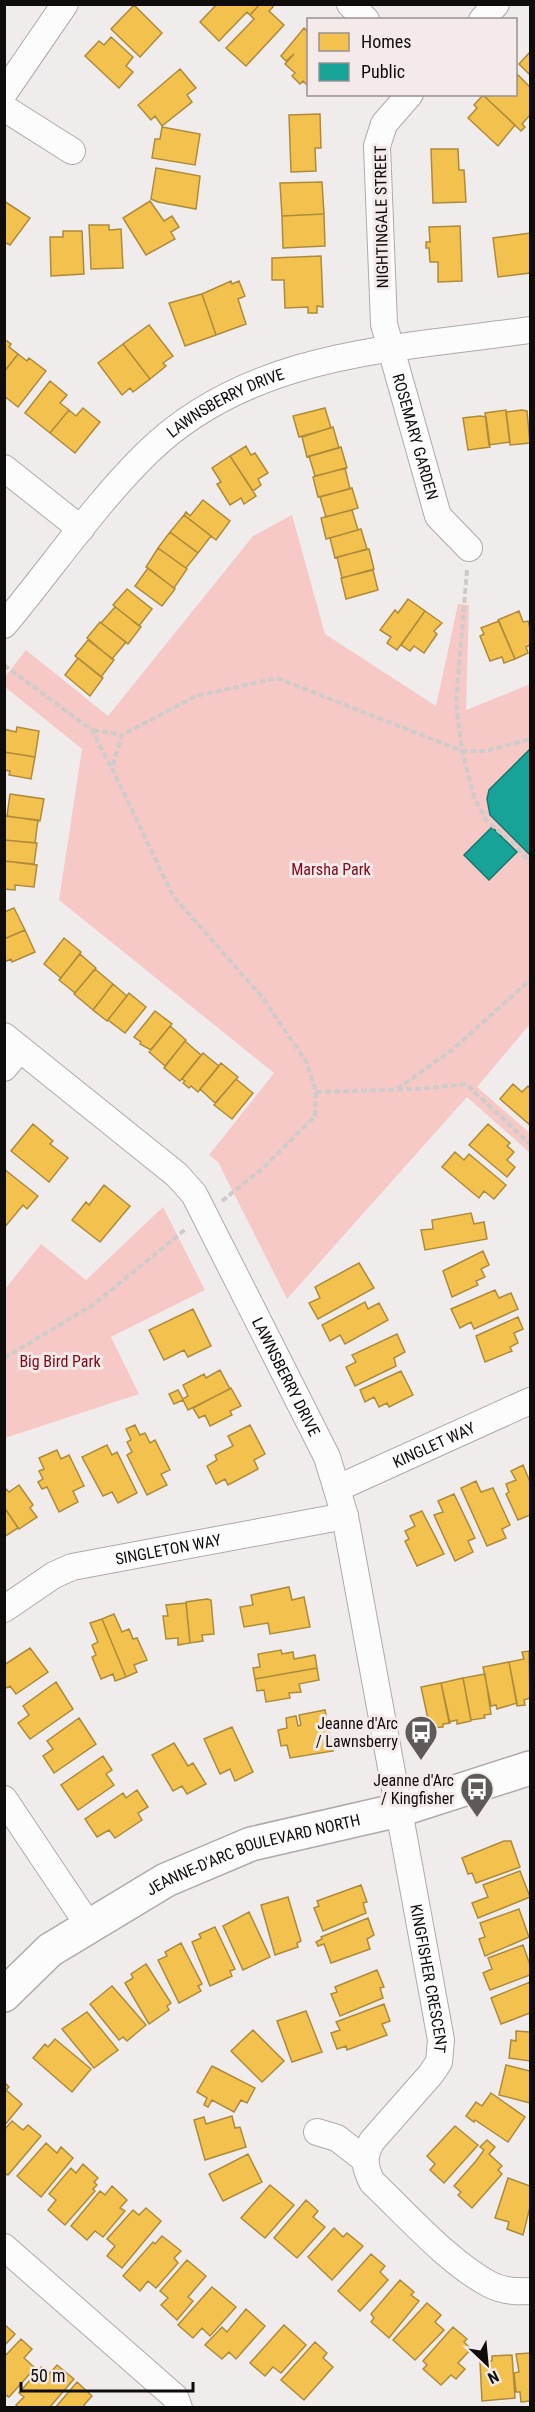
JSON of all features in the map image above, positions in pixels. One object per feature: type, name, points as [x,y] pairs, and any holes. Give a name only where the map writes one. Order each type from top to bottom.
[{"type":"main road","name":"JEANNE-D'ARC BOULEVARD NORTH","points":[[4,1995],[50,1950],[166,1880],[251,1844],[399,1810],[531,1768]]},
{"type":"street","points":[[4,93],[65,4]]},
{"type":"street","points":[[350,4],[364,18]]},
{"type":"street","points":[[484,18],[496,4]]},
{"type":"street","name":"NIGHTINGALE STREET","points":[[391,349],[384,324],[377,146],[384,124],[408,96]]},
{"type":"street","points":[[4,108],[72,151]]},
{"type":"street","name":"LAWNSBERRY DRIVE","points":[[4,625],[148,452],[200,411],[228,395],[260,380],[304,365],[391,349],[531,330]]},
{"type":"street","name":"ROSEMARY GARDEN","points":[[391,349],[438,516],[469,548]]},
{"type":"street","points":[[4,468],[81,530]]},
{"type":"street","name":"LAWNSBERRY DRIVE","points":[[10,1051],[177,1175],[194,1194],[327,1457],[338,1488],[399,1810]]},
{"type":"street","name":"KINGLET WAY","points":[[338,1488],[531,1401]]},
{"type":"street","name":"SINGLETON WAY","points":[[4,1609],[54,1575],[72,1567],[345,1516]]},
{"type":"street","points":[[4,1799],[89,1926]]},
{"type":"street","name":"KINGFISHER CRESCENT","points":[[364,2159],[372,2141],[431,2074],[439,2062],[442,2051],[399,1810]]},
{"type":"street","points":[[317,2132],[337,2139],[364,2159],[372,2182],[464,2266],[498,2288],[531,2291]]},
{"type":"street","points":[[4,2247],[175,2397],[179,2408]]},
{"type":"path","points":[[469,548],[456,703],[462,751],[474,797],[486,820],[516,846],[531,863]]},
{"type":"path","points":[[4,665],[92,730],[173,896],[262,998],[307,1063],[316,1092],[315,1116],[263,1168],[218,1204]]},
{"type":"path","points":[[92,730],[122,735],[196,696],[277,678],[462,751],[486,752],[531,739]]},
{"type":"path","points":[[112,768],[122,735]]},
{"type":"path","points":[[397,1090],[452,1050],[531,981]]},
{"type":"path","points":[[316,1092],[397,1090],[466,1084],[531,1144]]},
{"type":"path","points":[[4,1358],[93,1305],[192,1224]]},
{"type":"green space","name":"Marsha Park","points":[[292,515],[325,634],[436,706],[458,604],[469,605],[466,710],[530,684],[530,1024],[477,1087],[530,1133],[530,1153],[467,1097],[287,1299],[218,1162],[209,1155],[274,1073],[59,900],[82,749],[5,687],[4,678],[26,650],[108,716],[253,536]]},
{"type":"green space","name":"Big Bird Park","points":[[163,1207],[205,1290],[111,1337],[139,1394],[5,1438],[5,1289],[41,1244],[86,1280]]},
{"type":"building: Homes","points":[[217,4],[260,4],[250,15],[247,12],[219,41],[200,22]]},
{"type":"building: Homes","points":[[260,4],[271,4],[273,7],[269,11],[284,25],[246,66],[226,48],[254,19],[250,15]]},
{"type":"building: Homes","points":[[134,5],[162,33],[140,57],[111,29]]},
{"type":"building: Homes","points":[[304,28],[307,31],[307,85],[303,81],[300,84],[292,76],[295,73],[285,64],[294,54],[286,61],[281,56]]},
{"type":"building: Homes","points":[[111,37],[133,57],[126,66],[133,72],[119,88],[85,56],[99,41],[104,45]]},
{"type":"building: Homes","points":[[530,52],[530,75],[519,64]]},
{"type":"building: Homes","points":[[180,69],[196,88],[187,95],[192,102],[162,126],[155,116],[151,120],[138,105]]},
{"type":"building: Homes","points":[[517,74],[530,87],[530,115],[522,124],[525,127],[521,131],[484,96],[517,96]]},
{"type":"building: Homes","points":[[484,96],[515,125],[498,146],[468,118],[477,108],[474,105]]},
{"type":"building: Homes","points":[[320,114],[321,148],[315,148],[316,171],[291,172],[289,115]]},
{"type":"building: Homes","points":[[162,127],[200,134],[195,165],[152,158],[155,139],[160,139]]},
{"type":"building: Homes","points":[[431,149],[458,149],[459,170],[464,170],[466,202],[433,203]]},
{"type":"building: Homes","points":[[156,168],[200,176],[196,209],[151,199]]},
{"type":"building: Homes","points":[[322,182],[324,214],[282,216],[280,183]]},
{"type":"building: Homes","points":[[4,201],[30,218],[10,245],[4,242]]},
{"type":"building: Homes","points":[[150,201],[164,221],[172,216],[179,227],[171,232],[175,239],[146,255],[123,218]]},
{"type":"building: Homes","points":[[324,214],[325,246],[283,248],[282,216]]},
{"type":"building: Homes","points":[[89,225],[109,225],[109,230],[121,229],[123,268],[91,269]]},
{"type":"building: Homes","points":[[460,226],[462,281],[438,282],[438,262],[430,262],[429,248],[426,248],[426,242],[430,242],[429,227]]},
{"type":"building: Homes","points":[[63,231],[82,231],[84,274],[51,276],[50,237],[63,237]]},
{"type":"building: Homes","points":[[530,233],[530,273],[498,277],[493,238]]},
{"type":"building: Homes","points":[[321,256],[323,307],[317,306],[317,313],[308,313],[308,307],[285,308],[284,280],[272,280],[272,258]]},
{"type":"building: Homes","points":[[231,281],[232,284],[239,281],[245,296],[238,299],[246,324],[216,335],[202,294]]},
{"type":"building: Homes","points":[[202,294],[216,335],[185,346],[169,303]]},
{"type":"building: Homes","points":[[149,325],[173,356],[163,363],[166,366],[150,379],[123,344]]},
{"type":"building: Homes","points":[[4,339],[11,344],[9,347],[18,354],[4,372]]},
{"type":"building: Homes","points":[[123,344],[150,379],[133,392],[130,388],[122,395],[98,363]]},
{"type":"building: Homes","points":[[18,354],[27,361],[29,358],[46,371],[18,407],[4,396],[4,372]]},
{"type":"building: Homes","points":[[50,381],[67,395],[60,403],[69,410],[50,433],[25,413]]},
{"type":"building: Homes","points":[[83,408],[100,422],[75,453],[50,433],[69,410],[76,416]]},
{"type":"building: Homes","points":[[325,408],[331,428],[299,437],[293,416]]},
{"type":"building: Homes","points":[[506,410],[510,442],[489,445],[485,413]]},
{"type":"building: Homes","points":[[527,411],[530,443],[510,445],[506,412]]},
{"type":"building: Homes","points":[[486,417],[490,447],[468,450],[463,418]]},
{"type":"building: Homes","points":[[333,427],[339,448],[307,457],[302,437]]},
{"type":"building: Homes","points":[[246,446],[251,455],[255,453],[268,473],[258,479],[261,485],[253,491],[230,456]]},
{"type":"building: Homes","points":[[341,447],[347,468],[315,476],[309,456]]},
{"type":"building: Homes","points":[[230,456],[256,496],[244,504],[241,498],[230,505],[217,484],[221,482],[212,468]]},
{"type":"building: Homes","points":[[345,468],[350,489],[318,497],[313,477]]},
{"type":"building: Homes","points":[[352,488],[358,508],[326,517],[320,497]]},
{"type":"building: Homes","points":[[203,500],[230,521],[216,540],[184,515],[186,512],[190,516]]},
{"type":"building: Homes","points":[[352,510],[358,530],[326,539],[321,518]]},
{"type":"building: Homes","points":[[184,515],[211,536],[198,553],[170,532]]},
{"type":"building: Homes","points":[[361,529],[367,549],[335,558],[330,538]]},
{"type":"building: Homes","points":[[170,532],[198,553],[186,568],[158,548]]},
{"type":"building: Homes","points":[[158,548],[187,569],[174,588],[146,567]]},
{"type":"building: Homes","points":[[369,549],[374,569],[342,578],[337,557]]},
{"type":"building: Homes","points":[[148,568],[175,589],[162,606],[135,586]]},
{"type":"building: Homes","points":[[373,570],[378,590],[346,599],[341,578]]},
{"type":"building: Homes","points":[[127,589],[152,609],[139,626],[113,605]]},
{"type":"building: Homes","points":[[408,599],[425,611],[397,650],[387,643],[391,637],[380,630],[395,610],[398,613]]},
{"type":"building: Homes","points":[[115,607],[141,627],[128,644],[101,623]]},
{"type":"building: Homes","points":[[425,611],[442,623],[434,631],[437,634],[424,653],[414,646],[410,651],[401,645]]},
{"type":"building: Homes","points":[[519,611],[523,622],[528,621],[530,645],[526,647],[528,653],[515,659],[498,620]]},
{"type":"building: Homes","points":[[499,621],[515,659],[504,663],[502,657],[490,661],[480,636],[484,634],[481,628]]},
{"type":"building: Homes","points":[[100,622],[126,642],[112,659],[87,638]]},
{"type":"building: Homes","points":[[88,640],[114,660],[101,677],[75,656]]},
{"type":"building: Homes","points":[[78,658],[103,678],[90,696],[65,675]]},
{"type":"building: Homes","points":[[17,727],[39,731],[35,757],[4,752],[4,729],[16,732]]},
{"type":"building: Homes","points":[[4,752],[35,757],[31,779],[9,775],[10,771],[4,770]]},
{"type":"building: Homes","points":[[10,794],[44,799],[40,821],[7,816]]},
{"type":"building: Homes","points":[[4,816],[38,820],[35,843],[4,840]]},
{"type":"building: Homes","points":[[4,840],[37,843],[34,864],[4,861]]},
{"type":"building: Homes","points":[[4,861],[37,865],[34,887],[15,885],[15,890],[4,889]]},
{"type":"building: Homes","points":[[14,908],[25,930],[4,939],[4,912]]},
{"type":"building: Homes","points":[[25,930],[35,952],[12,962],[11,959],[4,962],[4,939]]},
{"type":"building: Homes","points":[[64,938],[81,952],[61,978],[44,964]]},
{"type":"building: Homes","points":[[80,954],[96,968],[75,993],[59,980]]},
{"type":"building: Homes","points":[[95,969],[113,984],[93,1010],[74,994]]},
{"type":"building: Homes","points":[[113,984],[127,996],[107,1021],[93,1010]]},
{"type":"building: Homes","points":[[129,993],[146,1007],[125,1033],[108,1020]]},
{"type":"building: Homes","points":[[155,1011],[172,1024],[151,1050],[140,1044],[141,1042],[134,1037]]},
{"type":"building: Homes","points":[[170,1026],[186,1040],[165,1066],[149,1052]]},
{"type":"building: Homes","points":[[185,1041],[201,1055],[180,1081],[164,1068]]},
{"type":"building: Homes","points":[[203,1053],[219,1066],[198,1092],[191,1086],[189,1088],[182,1079]]},
{"type":"building: Homes","points":[[221,1063],[238,1077],[215,1103],[200,1089]]},
{"type":"building: Homes","points":[[236,1079],[253,1093],[232,1119],[214,1105]]},
{"type":"building: Homes","points":[[513,1084],[522,1092],[528,1086],[530,1088],[530,1125],[500,1099]]},
{"type":"building: Homes","points":[[33,1124],[53,1141],[50,1144],[68,1158],[49,1182],[11,1151]]},
{"type":"building: Homes","points":[[488,1124],[510,1143],[507,1146],[514,1152],[507,1160],[515,1167],[507,1177],[469,1145]]},
{"type":"building: Homes","points":[[455,1152],[464,1160],[469,1154],[506,1185],[494,1199],[484,1191],[479,1198],[442,1167]]},
{"type":"building: Homes","points":[[4,1169],[38,1196],[27,1209],[23,1205],[4,1228]]},
{"type":"building: Homes","points":[[104,1185],[130,1206],[100,1242],[72,1220],[86,1202],[89,1205]]},
{"type":"building: Homes","points":[[471,1213],[474,1224],[484,1222],[487,1239],[425,1250],[421,1230],[433,1229],[432,1220]]},
{"type":"building: Homes","points":[[483,1251],[489,1265],[481,1269],[485,1277],[476,1281],[478,1285],[452,1297],[443,1271]]},
{"type":"building: Homes","points":[[359,1263],[374,1288],[318,1319],[309,1303],[320,1298],[315,1287]]},
{"type":"building: Homes","points":[[495,1290],[499,1298],[511,1293],[518,1309],[474,1329],[471,1322],[460,1328],[451,1309]]},
{"type":"building: Homes","points":[[365,1302],[368,1309],[379,1303],[388,1320],[345,1344],[340,1335],[330,1341],[322,1325]]},
{"type":"building: Homes","points":[[193,1309],[211,1346],[188,1357],[184,1350],[164,1360],[149,1330]]},
{"type":"building: Homes","points":[[518,1317],[523,1329],[514,1333],[518,1343],[510,1347],[512,1351],[485,1362],[476,1336]]},
{"type":"building: Homes","points":[[397,1334],[405,1352],[394,1358],[396,1366],[355,1386],[346,1367],[356,1362],[352,1355]]},
{"type":"building: Homes","points":[[220,1370],[230,1389],[188,1410],[183,1400],[174,1404],[169,1394],[178,1390],[183,1399],[188,1396],[183,1385],[204,1374],[206,1378]]},
{"type":"building: Homes","points":[[401,1371],[413,1395],[389,1407],[387,1403],[379,1407],[374,1397],[365,1402],[360,1390]]},
{"type":"building: Homes","points":[[231,1388],[241,1406],[230,1411],[232,1415],[210,1426],[205,1415],[199,1418],[193,1408]]},
{"type":"building: Homes","points":[[135,1425],[140,1435],[145,1433],[150,1443],[155,1440],[170,1470],[161,1474],[167,1485],[147,1495],[127,1455],[132,1452],[127,1442],[131,1440],[126,1429]]},
{"type":"building: Homes","points":[[250,1425],[265,1454],[254,1460],[258,1469],[228,1485],[225,1479],[216,1484],[207,1466],[217,1460],[215,1455],[233,1446],[228,1436]]},
{"type":"building: Homes","points":[[107,1445],[112,1455],[117,1452],[137,1493],[118,1503],[112,1492],[103,1496],[82,1457]]},
{"type":"building: Homes","points":[[57,1450],[61,1459],[69,1455],[84,1486],[73,1491],[78,1502],[59,1512],[47,1487],[42,1489],[38,1482],[43,1479],[39,1471],[44,1469],[39,1458]]},
{"type":"building: Homes","points":[[523,1465],[530,1482],[530,1515],[518,1520],[506,1494],[509,1492],[506,1484],[516,1480],[511,1471]]},
{"type":"building: Homes","points":[[476,1481],[481,1492],[493,1488],[510,1525],[502,1529],[506,1538],[487,1546],[461,1488]]},
{"type":"building: Homes","points":[[19,1485],[33,1505],[30,1508],[37,1517],[19,1529],[4,1507],[4,1487],[9,1492]]},
{"type":"building: Homes","points":[[454,1494],[475,1538],[468,1541],[473,1552],[455,1561],[434,1515],[443,1512],[438,1501]]},
{"type":"building: Homes","points":[[4,1507],[18,1528],[4,1537]]},
{"type":"building: Homes","points":[[422,1511],[444,1554],[417,1566],[405,1541],[409,1539],[405,1531],[415,1526],[410,1516]]},
{"type":"building: Homes","points":[[289,1587],[292,1600],[304,1597],[310,1627],[270,1634],[268,1623],[244,1627],[240,1607],[253,1605],[251,1595]]},
{"type":"building: Homes","points":[[211,1600],[214,1634],[202,1635],[203,1641],[190,1643],[186,1602]]},
{"type":"building: Homes","points":[[186,1603],[190,1643],[178,1645],[178,1638],[166,1639],[163,1616],[168,1616],[166,1605]]},
{"type":"building: Homes","points":[[114,1614],[122,1632],[129,1629],[133,1639],[137,1638],[147,1660],[134,1665],[137,1672],[126,1677],[102,1619]]},
{"type":"building: Homes","points":[[102,1619],[126,1677],[115,1681],[113,1674],[101,1679],[92,1657],[96,1655],[92,1645],[98,1642],[90,1623]]},
{"type":"building: Homes","points":[[30,1648],[48,1672],[16,1694],[10,1686],[4,1689],[4,1665]]},
{"type":"building: Homes","points":[[281,1650],[282,1654],[293,1652],[294,1659],[315,1655],[317,1668],[255,1679],[253,1668],[260,1667],[258,1654]]},
{"type":"building: Homes","points":[[529,1651],[530,1698],[524,1700],[525,1705],[517,1706],[509,1662],[524,1659],[522,1652]]},
{"type":"building: Homes","points":[[509,1662],[517,1703],[497,1709],[496,1705],[491,1706],[483,1667]]},
{"type":"building: Homes","points":[[317,1668],[319,1680],[299,1684],[301,1692],[289,1693],[290,1698],[266,1702],[264,1690],[257,1691],[255,1679]]},
{"type":"building: Homes","points":[[485,1674],[491,1714],[484,1715],[485,1718],[471,1720],[463,1678]]},
{"type":"building: Homes","points":[[463,1678],[471,1721],[457,1724],[457,1720],[449,1722],[441,1683]]},
{"type":"building: Homes","points":[[56,1682],[73,1709],[30,1739],[18,1723],[29,1715],[23,1706]]},
{"type":"building: Homes","points":[[441,1683],[450,1723],[443,1724],[443,1727],[430,1728],[421,1687]]},
{"type":"building: Homes","points":[[325,1710],[333,1751],[290,1758],[287,1745],[281,1746],[278,1730],[287,1728],[286,1718],[296,1716],[298,1726],[301,1725],[299,1715]]},
{"type":"building: Homes","points":[[79,1718],[96,1744],[54,1773],[43,1756],[53,1749],[47,1741]]},
{"type":"building: Homes","points":[[232,1727],[253,1772],[235,1781],[230,1769],[220,1774],[204,1739]]},
{"type":"building: Homes","points":[[174,1743],[188,1766],[193,1763],[206,1784],[187,1794],[182,1786],[173,1791],[152,1755]]},
{"type":"building: Homes","points":[[103,1756],[112,1770],[106,1774],[114,1785],[78,1810],[61,1785]]},
{"type":"building: Homes","points":[[137,1790],[148,1807],[138,1813],[142,1820],[115,1838],[109,1830],[97,1837],[85,1819],[123,1793],[126,1798]]},
{"type":"building: Homes","points":[[504,1841],[511,1841],[520,1867],[476,1883],[472,1873],[468,1874],[462,1858]]},
{"type":"building: Homes","points":[[520,1871],[530,1897],[478,1918],[472,1903],[488,1897],[483,1885]]},
{"type":"building: Homes","points":[[361,1885],[367,1902],[363,1903],[366,1913],[323,1931],[314,1908],[319,1906],[317,1901]]},
{"type":"building: Homes","points":[[288,1897],[301,1941],[297,1943],[298,1947],[275,1955],[261,1905]]},
{"type":"building: Homes","points":[[519,1909],[529,1937],[485,1956],[479,1939],[485,1937],[480,1923]]},
{"type":"building: Homes","points":[[249,1912],[270,1957],[243,1970],[223,1926]]},
{"type":"building: Homes","points":[[368,1918],[374,1935],[367,1939],[370,1949],[331,1963],[324,1944],[318,1946],[316,1942],[322,1939],[321,1937]]},
{"type":"building: Homes","points":[[215,1927],[235,1969],[230,1971],[232,1976],[210,1986],[192,1942],[201,1938],[199,1934]]},
{"type":"building: Homes","points":[[181,1943],[202,1984],[198,1986],[201,1991],[179,2003],[158,1960],[167,1956],[165,1952]]},
{"type":"building: Homes","points":[[523,1945],[530,1965],[530,1975],[490,1990],[483,1973],[492,1969],[488,1958]]},
{"type":"building: Homes","points":[[146,1964],[171,2003],[167,2006],[169,2010],[149,2024],[125,1983],[133,1978],[131,1974]]},
{"type":"building: Homes","points":[[377,1970],[384,1987],[380,1988],[383,1998],[340,2016],[331,1994],[337,1992],[335,1987]]},
{"type":"building: Homes","points":[[530,1982],[530,2013],[501,2024],[491,1998]]},
{"type":"building: Homes","points":[[112,1986],[146,2025],[127,2041],[123,2037],[119,2040],[90,2004]]},
{"type":"building: Homes","points":[[384,2004],[390,2021],[382,2024],[387,2035],[347,2050],[346,2046],[337,2049],[331,2033],[340,2030],[336,2022]]},
{"type":"building: Homes","points":[[306,2011],[322,2052],[292,2062],[277,2021]]},
{"type":"building: Homes","points":[[87,2012],[118,2050],[94,2068],[62,2029]]},
{"type":"building: Homes","points":[[253,2030],[284,2061],[262,2082],[231,2051]]},
{"type":"building: Homes","points":[[516,2031],[530,2032],[530,2061],[509,2058],[511,2040],[516,2041]]},
{"type":"building: Homes","points":[[55,2039],[91,2069],[72,2092],[33,2058],[45,2044],[48,2047]]},
{"type":"building: Homes","points":[[506,2065],[530,2071],[530,2103],[499,2095]]},
{"type":"building: Homes","points":[[212,2066],[255,2088],[247,2103],[241,2100],[234,2112],[212,2100],[208,2107],[204,2105],[207,2098],[197,2092]]},
{"type":"building: Homes","points":[[4,2082],[9,2087],[6,2090],[22,2104],[4,2126]]},
{"type":"building: Homes","points":[[491,2093],[525,2117],[508,2142],[466,2116],[476,2102],[482,2106]]},
{"type":"building: Homes","points":[[232,2116],[235,2128],[240,2127],[246,2147],[205,2160],[194,2120],[204,2117],[206,2124]]},
{"type":"building: Homes","points":[[12,2121],[23,2130],[28,2125],[41,2136],[8,2175],[4,2173],[4,2130]]},
{"type":"building: Homes","points":[[455,2126],[478,2145],[444,2183],[430,2170],[435,2164],[427,2156]]},
{"type":"building: Homes","points":[[487,2140],[495,2147],[489,2154],[502,2166],[498,2170],[502,2174],[472,2208],[458,2195],[461,2192],[454,2186],[484,2150],[480,2147]]},
{"type":"building: Homes","points":[[46,2143],[57,2153],[61,2147],[73,2158],[41,2197],[17,2176]]},
{"type":"building: Homes","points":[[248,2154],[262,2182],[223,2201],[209,2174]]},
{"type":"building: Homes","points":[[83,2164],[98,2178],[94,2182],[97,2185],[93,2189],[95,2191],[65,2225],[48,2210],[56,2200],[49,2194],[71,2168],[76,2173]]},
{"type":"building: Homes","points":[[508,2178],[530,2186],[530,2207],[523,2235],[507,2229],[509,2222],[495,2218]]},
{"type":"building: Homes","points":[[270,2185],[294,2205],[265,2238],[241,2218]]},
{"type":"building: Homes","points":[[112,2186],[127,2200],[120,2208],[125,2211],[103,2237],[95,2231],[87,2240],[71,2226],[100,2191],[105,2195]]},
{"type":"building: Homes","points":[[306,2200],[318,2211],[313,2217],[325,2227],[297,2258],[274,2238]]},
{"type":"building: Homes","points":[[146,2208],[161,2221],[122,2268],[107,2256],[115,2246],[107,2239],[133,2210],[139,2215]]},
{"type":"building: Homes","points":[[334,2228],[343,2237],[347,2233],[363,2246],[332,2280],[308,2257]]},
{"type":"building: Homes","points":[[162,2236],[181,2251],[174,2258],[178,2263],[156,2288],[148,2281],[140,2291],[123,2276],[153,2242],[155,2244]]},
{"type":"building: Homes","points":[[371,2254],[385,2266],[380,2272],[388,2280],[360,2311],[338,2291]]},
{"type":"building: Homes","points":[[187,2260],[206,2276],[188,2297],[193,2301],[177,2320],[161,2305],[168,2298],[160,2291]]},
{"type":"building: Homes","points":[[400,2280],[414,2292],[411,2295],[419,2301],[389,2338],[371,2322],[374,2318],[371,2314]]},
{"type":"building: Homes","points":[[212,2287],[236,2307],[210,2336],[202,2328],[193,2338],[178,2325]]},
{"type":"building: Homes","points":[[427,2303],[441,2315],[435,2322],[444,2330],[415,2360],[393,2340]]},
{"type":"building: Homes","points":[[246,2309],[265,2326],[236,2359],[229,2352],[222,2359],[205,2345],[222,2327],[227,2332]]},
{"type":"building: Homes","points":[[4,2324],[15,2334],[4,2346]]},
{"type":"building: Homes","points":[[284,2325],[306,2345],[281,2373],[273,2367],[265,2376],[250,2363]]},
{"type":"building: Homes","points":[[453,2327],[467,2339],[464,2342],[471,2349],[458,2363],[465,2369],[456,2379],[451,2375],[441,2385],[423,2369],[427,2365],[423,2361]]},
{"type":"building: Homes","points":[[21,2339],[32,2349],[24,2358],[35,2368],[9,2397],[4,2394],[4,2357]]},
{"type":"building: Homes","points":[[315,2342],[327,2353],[323,2358],[333,2367],[304,2400],[281,2380]]},
{"type":"building: Homes","points":[[530,2353],[530,2401],[521,2402],[520,2392],[516,2392],[514,2373],[519,2372],[516,2354]]},
{"type":"building: Homes","points":[[512,2355],[515,2398],[482,2401],[480,2362],[492,2361],[492,2356]]},
{"type":"building: Homes","points":[[57,2365],[74,2379],[49,2408],[19,2408],[16,2405],[24,2397],[19,2393],[41,2367],[49,2374]]},
{"type":"building: Homes","points":[[77,2382],[92,2396],[84,2405],[86,2408],[55,2408]]},
{"type":"building: Public","points":[[530,749],[530,855],[490,815],[487,799],[489,790]]},
{"type":"building: Public","points":[[492,827],[517,852],[489,880],[464,855]]},
{"type":"place","name":"Jeanne d'Arc / Lawnsberry","points":[[421,1761]]},
{"type":"place","name":"Jeanne d'Arc / Kingfisher","points":[[477,1818]]}]
